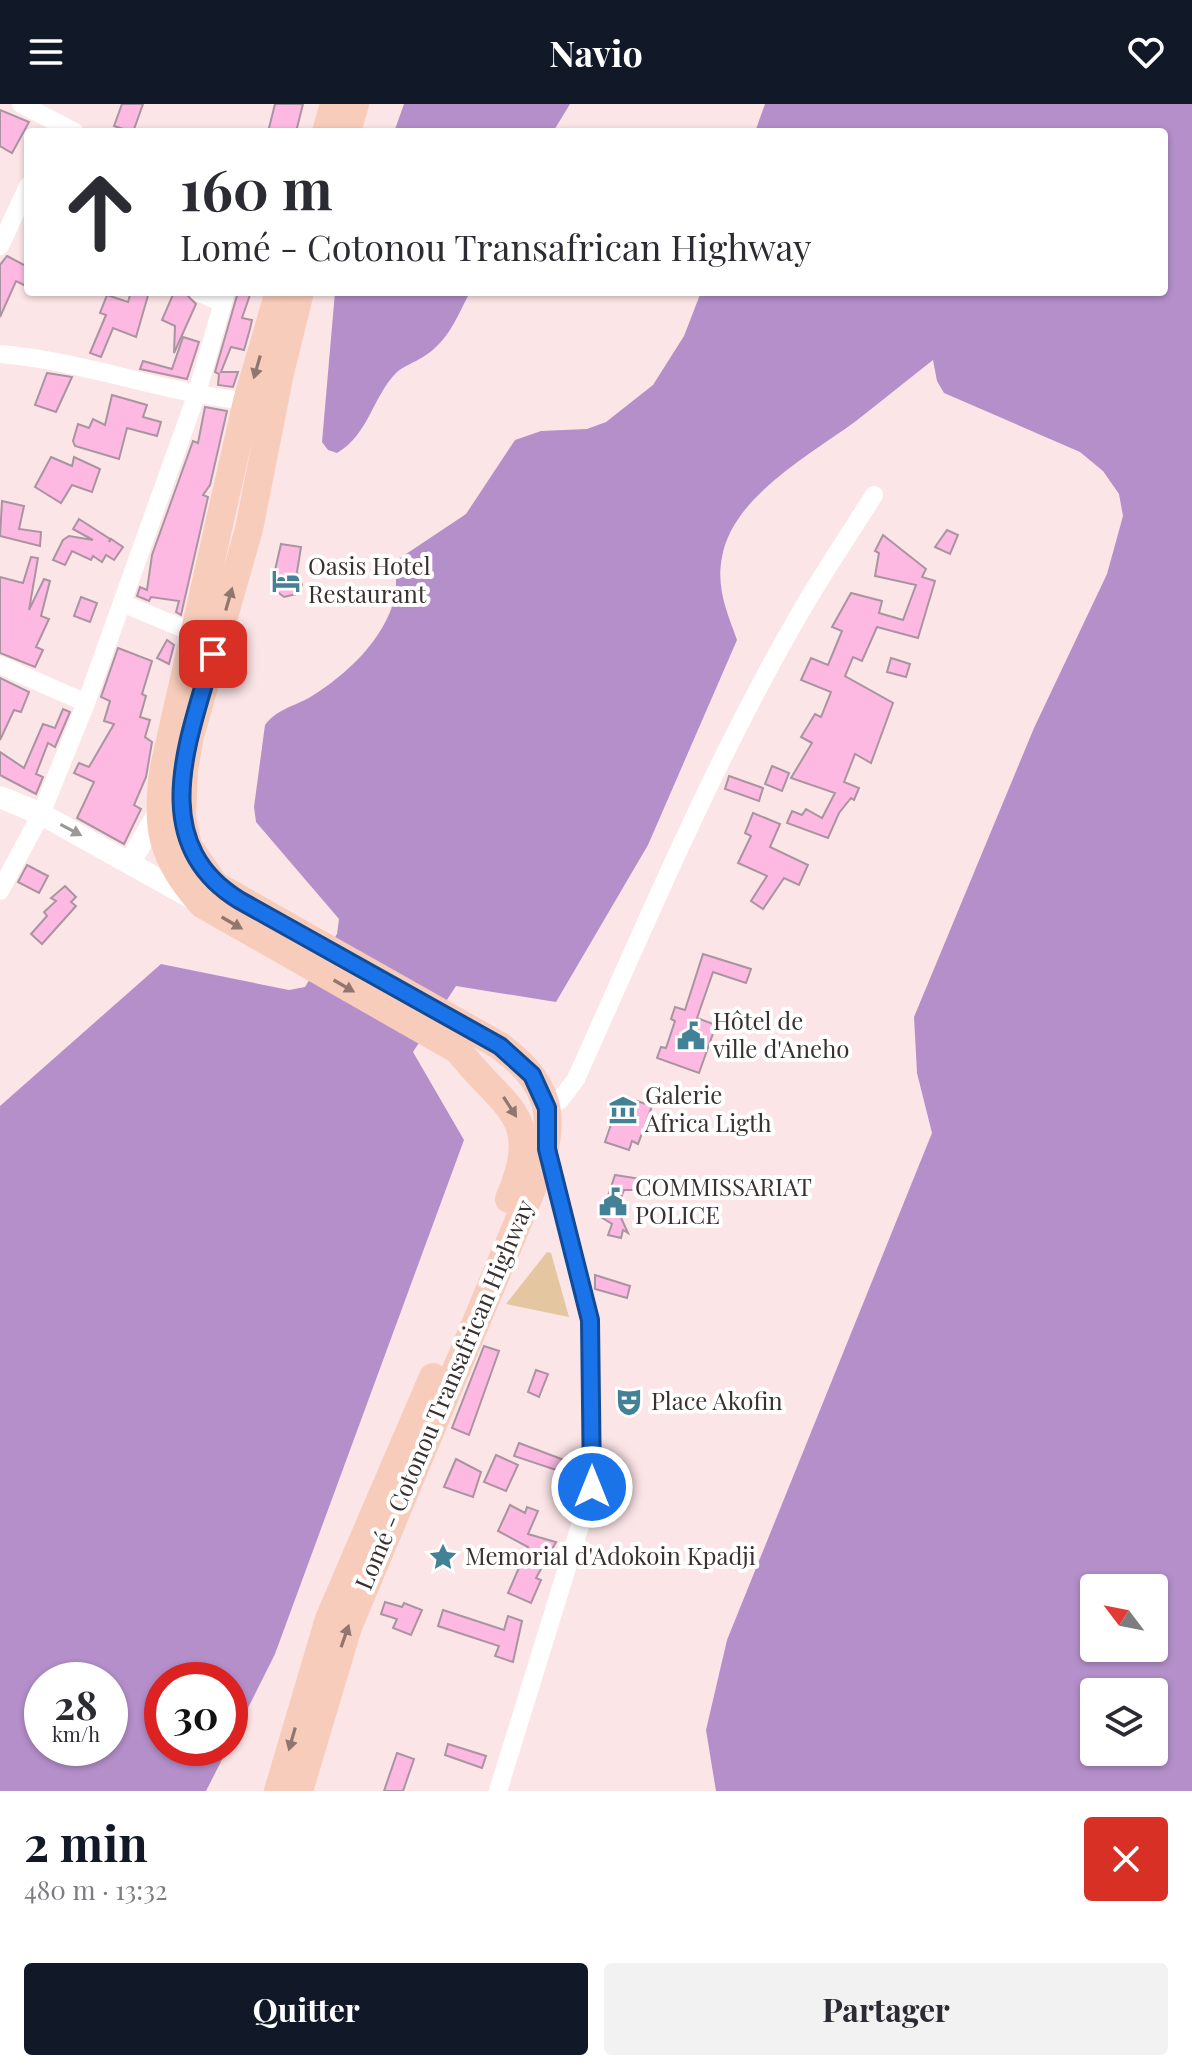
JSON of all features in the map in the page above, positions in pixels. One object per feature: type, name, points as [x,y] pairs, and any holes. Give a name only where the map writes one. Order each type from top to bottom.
[{"type":"highway","points":[[327,128],[334,104]]},
{"type":"highway","points":[[348,128],[355,104]]},
{"type":"highway","points":[[278,296],[247,401],[164,767],[158,814],[169,860],[202,904],[283,937],[463,1040]]},
{"type":"highway","points":[[283,937],[215,885],[201,870],[188,846],[181,798],[190,736],[249,529],[280,373],[299,296]]},
{"type":"highway","name":"Lomé - Cotonou Transafrican Highway","points":[[299,1791],[354,1613],[547,1149],[547,1108],[532,1075],[520,1061],[463,1040]]},
{"type":"highway","name":"Lomé - Cotonou Transafrican Highway","points":[[278,1791],[329,1619],[514,1187],[521,1164],[523,1144],[515,1113],[507,1100],[480,1079],[463,1040]]},
{"type":"street","points":[[21,104],[54,127]]},
{"type":"street","points":[[0,246],[24,208]]},
{"type":"street","points":[[0,891],[41,814],[86,703],[196,396],[224,298]]},
{"type":"street","points":[[0,354],[42,357],[196,396],[247,401]]},
{"type":"street","points":[[547,1108],[560,1100],[576,1079],[671,868],[755,699],[799,615],[874,495]]},
{"type":"street","points":[[122,603],[194,633]]},
{"type":"street","points":[[0,665],[86,703]]},
{"type":"street","points":[[0,797],[41,814],[202,904]]},
{"type":"street","points":[[130,862],[158,814]]},
{"type":"street","points":[[498,1791],[592,1487],[590,1320],[547,1149]]},
{"type":"shaded area","points":[[404,104],[570,104],[555,128],[395,128]]},
{"type":"shaded area","points":[[765,104],[1192,104],[1192,1791],[716,1791],[706,1730],[727,1640],[932,1133],[917,1073],[914,1017],[1034,728],[1107,574],[1123,516],[1119,494],[1103,471],[1080,452],[944,393],[937,381],[933,360],[776,479],[741,515],[729,535],[722,557],[720,579],[737,640],[648,845],[556,1002],[456,986],[413,1052],[464,1140],[275,1654],[248,1708],[248,1662],[144,1662],[144,1766],[219,1766],[206,1791],[0,1791],[0,1106],[161,964],[289,990],[305,987],[337,934],[339,919],[256,822],[254,807],[265,725],[281,711],[325,687],[362,654],[390,613],[395,597],[397,560],[466,514],[515,440],[541,431],[587,429],[606,422],[653,385],[684,336],[699,296],[1168,296],[1168,128],[756,128]]},
{"type":"shaded area","points":[[335,296],[468,296],[439,344],[396,373],[348,445],[337,453],[328,450],[322,442]]},
{"type":"shaded area","points":[[547,1252],[551,1253],[569,1317],[506,1304]]},
{"type":"building","points":[[122,104],[143,104],[134,128],[114,126]]},
{"type":"building","points":[[275,104],[303,104],[297,128],[269,128]]},
{"type":"building","points":[[0,110],[29,122],[12,153],[0,146]]},
{"type":"building","points":[[7,256],[24,265],[24,285],[16,281],[0,317],[0,265]]},
{"type":"building","points":[[107,296],[128,302],[130,296],[148,296],[136,337],[113,328],[101,357],[90,353],[106,315],[100,313]]},
{"type":"building","points":[[172,296],[188,296],[196,304],[174,353],[175,326],[162,320]]},
{"type":"building","points":[[237,296],[250,296],[242,318],[252,320],[244,350],[231,347],[221,372],[238,372],[233,387],[218,385],[219,374],[215,372]]},
{"type":"building","points":[[183,337],[199,342],[187,379],[140,369],[143,361],[172,369]]},
{"type":"building","points":[[47,373],[72,377],[56,412],[35,405]]},
{"type":"building","points":[[112,395],[147,405],[143,417],[161,422],[157,436],[127,428],[119,459],[75,446],[73,441],[78,424],[89,428],[93,419],[105,425]]},
{"type":"building","points":[[205,407],[227,411],[210,485],[203,495],[208,497],[181,615],[176,612],[179,601],[151,597],[149,601],[137,596],[140,587],[147,590],[152,555],[193,441],[198,443]]},
{"type":"building","points":[[51,457],[72,466],[74,457],[100,469],[92,492],[72,485],[61,503],[35,487]]},
{"type":"building","points":[[2,501],[24,506],[19,529],[41,532],[40,546],[0,536]]},
{"type":"building","points":[[79,519],[110,539],[109,542],[111,539],[123,547],[114,560],[106,555],[102,562],[93,556],[91,560],[72,551],[65,565],[53,560],[63,540],[69,536],[93,540],[73,529]]},
{"type":"building","points":[[947,530],[958,535],[950,554],[935,547]]},
{"type":"building","points":[[883,535],[926,569],[922,577],[935,581],[918,638],[877,627],[862,661],[853,657],[845,676],[893,703],[871,763],[855,754],[844,782],[859,788],[854,800],[851,798],[839,813],[828,838],[787,823],[792,811],[802,815],[806,809],[822,818],[835,793],[791,778],[812,743],[801,737],[815,714],[821,717],[831,692],[801,680],[811,658],[828,665],[842,631],[832,627],[851,593],[882,601],[879,613],[903,620],[916,585],[875,576],[879,553],[875,551]]},
{"type":"building","points":[[281,544],[301,547],[297,572],[302,585],[296,594],[284,597],[275,590],[273,579]]},
{"type":"building","points":[[31,557],[38,558],[29,610],[44,579],[50,581],[41,616],[49,619],[36,647],[43,650],[35,667],[0,653],[0,577],[23,583]]},
{"type":"building","points":[[81,597],[97,603],[90,622],[74,616]]},
{"type":"building","points":[[167,640],[174,645],[169,664],[157,658]]},
{"type":"building","points":[[118,648],[152,661],[142,694],[146,696],[140,717],[150,720],[145,737],[152,742],[146,777],[134,805],[141,809],[124,844],[77,818],[94,782],[74,773],[79,763],[89,767],[114,724],[104,721],[110,701],[101,697]]},
{"type":"building","points":[[891,658],[910,664],[906,677],[887,672]]},
{"type":"building","points":[[0,678],[29,692],[21,712],[14,710],[0,740]]},
{"type":"building","points":[[63,709],[70,712],[55,747],[48,743],[36,774],[43,777],[36,794],[0,775],[0,752],[24,768],[43,724],[55,728]]},
{"type":"building","points":[[772,766],[789,773],[782,791],[765,784]]},
{"type":"building","points":[[729,776],[763,788],[759,801],[725,789]]},
{"type":"building","points":[[753,813],[780,824],[770,847],[808,865],[799,885],[784,878],[763,909],[751,901],[767,876],[738,863],[751,836],[745,833]]},
{"type":"building","points":[[27,865],[48,876],[39,893],[18,882]]},
{"type":"building","points":[[65,886],[76,897],[71,902],[76,906],[42,944],[31,934],[47,916],[44,912],[56,901],[51,898]]},
{"type":"building","name":"Hôtel de ville d'Aneho","points":[[703,954],[751,969],[746,983],[713,972],[697,1018],[716,1025],[699,1073],[657,1058],[661,1047],[666,1048],[675,1021],[671,1019],[675,1007],[685,1010]]},
{"type":"building","points":[[637,1101],[652,1106],[638,1144],[632,1141],[629,1150],[605,1142],[618,1104],[634,1109]]},
{"type":"building","points":[[615,1175],[641,1179],[638,1190],[624,1190],[617,1209],[628,1233],[623,1230],[621,1238],[608,1235],[612,1224],[601,1217]]},
{"type":"building","points":[[595,1275],[630,1286],[627,1298],[595,1289]]},
{"type":"building","points":[[484,1346],[499,1351],[469,1435],[452,1428]]},
{"type":"building","points":[[536,1370],[548,1374],[539,1397],[528,1392]]},
{"type":"building","points":[[519,1443],[572,1463],[571,1475],[514,1456]]},
{"type":"building","points":[[496,1455],[518,1465],[506,1491],[484,1482]]},
{"type":"building","points":[[456,1459],[481,1472],[473,1497],[444,1487]]},
{"type":"building","points":[[510,1505],[525,1513],[527,1507],[538,1511],[528,1534],[556,1542],[536,1578],[541,1580],[531,1603],[508,1593],[528,1547],[498,1531]]},
{"type":"building","points":[[385,1602],[402,1607],[404,1603],[422,1610],[411,1635],[393,1628],[397,1619],[381,1614]]},
{"type":"building","points":[[443,1610],[504,1630],[508,1616],[522,1621],[513,1662],[495,1656],[499,1646],[438,1626]]},
{"type":"building","points":[[448,1744],[486,1756],[482,1768],[445,1755]]},
{"type":"building","points":[[397,1753],[414,1759],[403,1791],[384,1791]]},
{"type":"place","name":"Oasis Hotel Restaurant","points":[[286,581]]},
{"type":"place","name":"Hôtel de ville d'Aneho","points":[[691,1036]]},
{"type":"place","name":"Galerie Africa Ligth","points":[[623,1110]]},
{"type":"place","name":"COMMISSARIAT POLICE","points":[[613,1202]]},
{"type":"place","name":"Place Akofin","points":[[629,1402]]},
{"type":"place","name":"Memorial d'Adokoin Kpadji","points":[[443,1557]]},
{"type":"route","points":[[213,654],[190,736],[181,798],[188,846],[201,870],[215,885],[239,900],[500,1046],[520,1061],[539,1090],[547,1108],[547,1149],[590,1320],[592,1487]]}]
